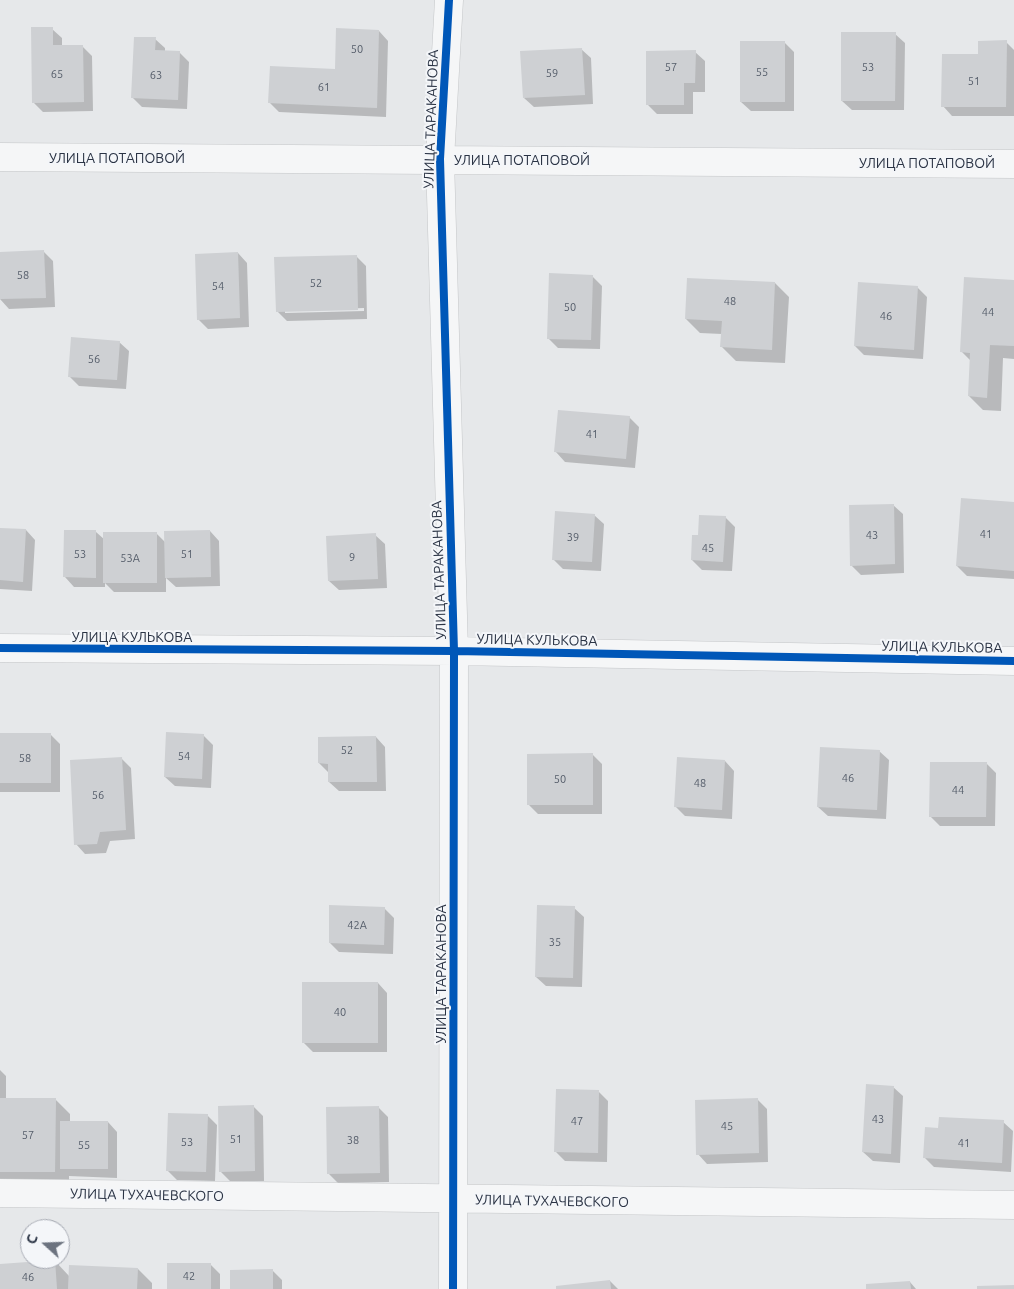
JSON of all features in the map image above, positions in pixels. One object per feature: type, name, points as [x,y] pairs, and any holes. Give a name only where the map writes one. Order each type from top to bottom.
[{"type":"street","name":"УЛИЦА ТАРАКАНОВА","points":[[449,0],[440,159],[454,651],[453,1289]]},
{"type":"street","name":"УЛИЦА ПОТАПОВОЙ","points":[[0,157],[1014,164]]},
{"type":"street","name":"УЛИЦА КУЛЬКОВА","points":[[0,648],[454,651],[1014,661]]},
{"type":"street","name":"УЛИЦА ТУХАЧЕВСКОГО","points":[[0,1193],[453,1200],[1014,1205]]},
{"type":"building","points":[[31,27],[53,27],[53,45],[83,45],[84,102],[32,103]]},
{"type":"building","points":[[336,28],[379,30],[377,108],[268,103],[270,66],[335,69]]},
{"type":"building","points":[[841,32],[896,32],[895,101],[841,101]]},
{"type":"building","points":[[134,37],[156,37],[155,50],[180,51],[178,100],[131,98]]},
{"type":"building","points":[[1007,40],[1006,107],[941,107],[942,54],[978,54],[978,41]]},
{"type":"building","points":[[740,41],[785,41],[785,102],[740,102]]},
{"type":"building","points":[[582,48],[585,95],[523,98],[520,51]]},
{"type":"building","points":[[696,50],[695,83],[684,83],[684,105],[646,105],[646,51]]},
{"type":"building","points":[[44,250],[46,298],[0,299],[0,252]]},
{"type":"building","points":[[238,252],[240,318],[197,320],[195,254]]},
{"type":"building","points":[[357,255],[358,310],[276,312],[274,257]]},
{"type":"building","points":[[549,273],[593,275],[591,340],[547,339]]},
{"type":"building","points":[[964,277],[1014,280],[1014,346],[990,345],[987,398],[968,396],[970,353],[960,352]]},
{"type":"building","points":[[687,278],[775,282],[772,350],[720,347],[722,321],[685,319]]},
{"type":"building","points":[[858,282],[918,286],[914,350],[854,346]]},
{"type":"building","points":[[71,337],[120,341],[117,380],[68,377]]},
{"type":"building","points":[[558,410],[630,416],[626,459],[554,452]]},
{"type":"building","points":[[961,498],[1014,502],[1014,571],[956,566]]},
{"type":"building","points":[[894,504],[895,564],[850,566],[849,505]]},
{"type":"building","points":[[555,511],[595,514],[592,562],[552,560]]},
{"type":"building","points":[[699,515],[726,516],[723,562],[691,560],[692,535],[698,535]]},
{"type":"building","points":[[0,528],[26,529],[23,582],[0,580]]},
{"type":"building","points":[[64,530],[96,530],[96,578],[63,577]]},
{"type":"building","points":[[210,530],[211,577],[165,578],[164,531]]},
{"type":"building","points":[[103,532],[157,532],[157,583],[103,583]]},
{"type":"building","points":[[376,533],[378,579],[328,581],[326,536]]},
{"type":"building","points":[[166,732],[204,734],[202,779],[164,777]]},
{"type":"building","points":[[0,733],[51,733],[51,783],[0,783]]},
{"type":"building","points":[[376,736],[377,782],[328,782],[328,764],[318,763],[318,737]]},
{"type":"building","points":[[820,747],[880,750],[877,810],[817,807]]},
{"type":"building","points":[[593,753],[593,805],[527,805],[527,754]]},
{"type":"building","points":[[122,757],[126,830],[100,832],[97,844],[74,845],[70,760]]},
{"type":"building","points":[[677,757],[725,760],[722,810],[674,807]]},
{"type":"building","points":[[930,762],[987,762],[986,817],[929,817]]},
{"type":"building","points":[[329,905],[385,907],[384,945],[329,943]]},
{"type":"building","points":[[537,905],[575,906],[573,978],[535,977]]},
{"type":"building","points":[[302,982],[378,982],[378,1043],[302,1043]]},
{"type":"building","points":[[866,1084],[894,1086],[891,1154],[862,1152]]},
{"type":"building","points":[[556,1089],[599,1090],[598,1153],[554,1152]]},
{"type":"building","points":[[0,1098],[56,1098],[55,1172],[0,1172]]},
{"type":"building","points":[[758,1098],[759,1153],[696,1155],[695,1100]]},
{"type":"building","points":[[254,1105],[255,1171],[219,1172],[218,1106]]},
{"type":"building","points":[[379,1106],[380,1173],[327,1174],[326,1107]]},
{"type":"building","points":[[168,1113],[208,1114],[206,1172],[166,1171]]},
{"type":"building","points":[[939,1117],[1004,1120],[1002,1163],[923,1158],[925,1127],[938,1128]]},
{"type":"building","points":[[60,1121],[108,1121],[108,1169],[60,1169]]},
{"type":"building","points":[[20,1263],[20,1269],[56,1269],[57,1289],[0,1289],[0,1264]]},
{"type":"building","points":[[167,1263],[211,1263],[211,1289],[167,1289]]},
{"type":"building","points":[[70,1265],[138,1268],[137,1289],[68,1289]]},
{"type":"building","points":[[273,1269],[273,1289],[230,1289],[230,1270]]},
{"type":"building","points":[[610,1280],[611,1289],[556,1289],[556,1286]]},
{"type":"building","points":[[910,1281],[911,1289],[866,1289],[866,1284]]},
{"type":"building","points":[[1014,1285],[1014,1289],[977,1289],[977,1286]]},
{"type":"cycle path","points":[[449,0],[440,159],[454,651],[453,1289]]},
{"type":"cycle path","points":[[0,648],[454,651],[1014,661]]}]
